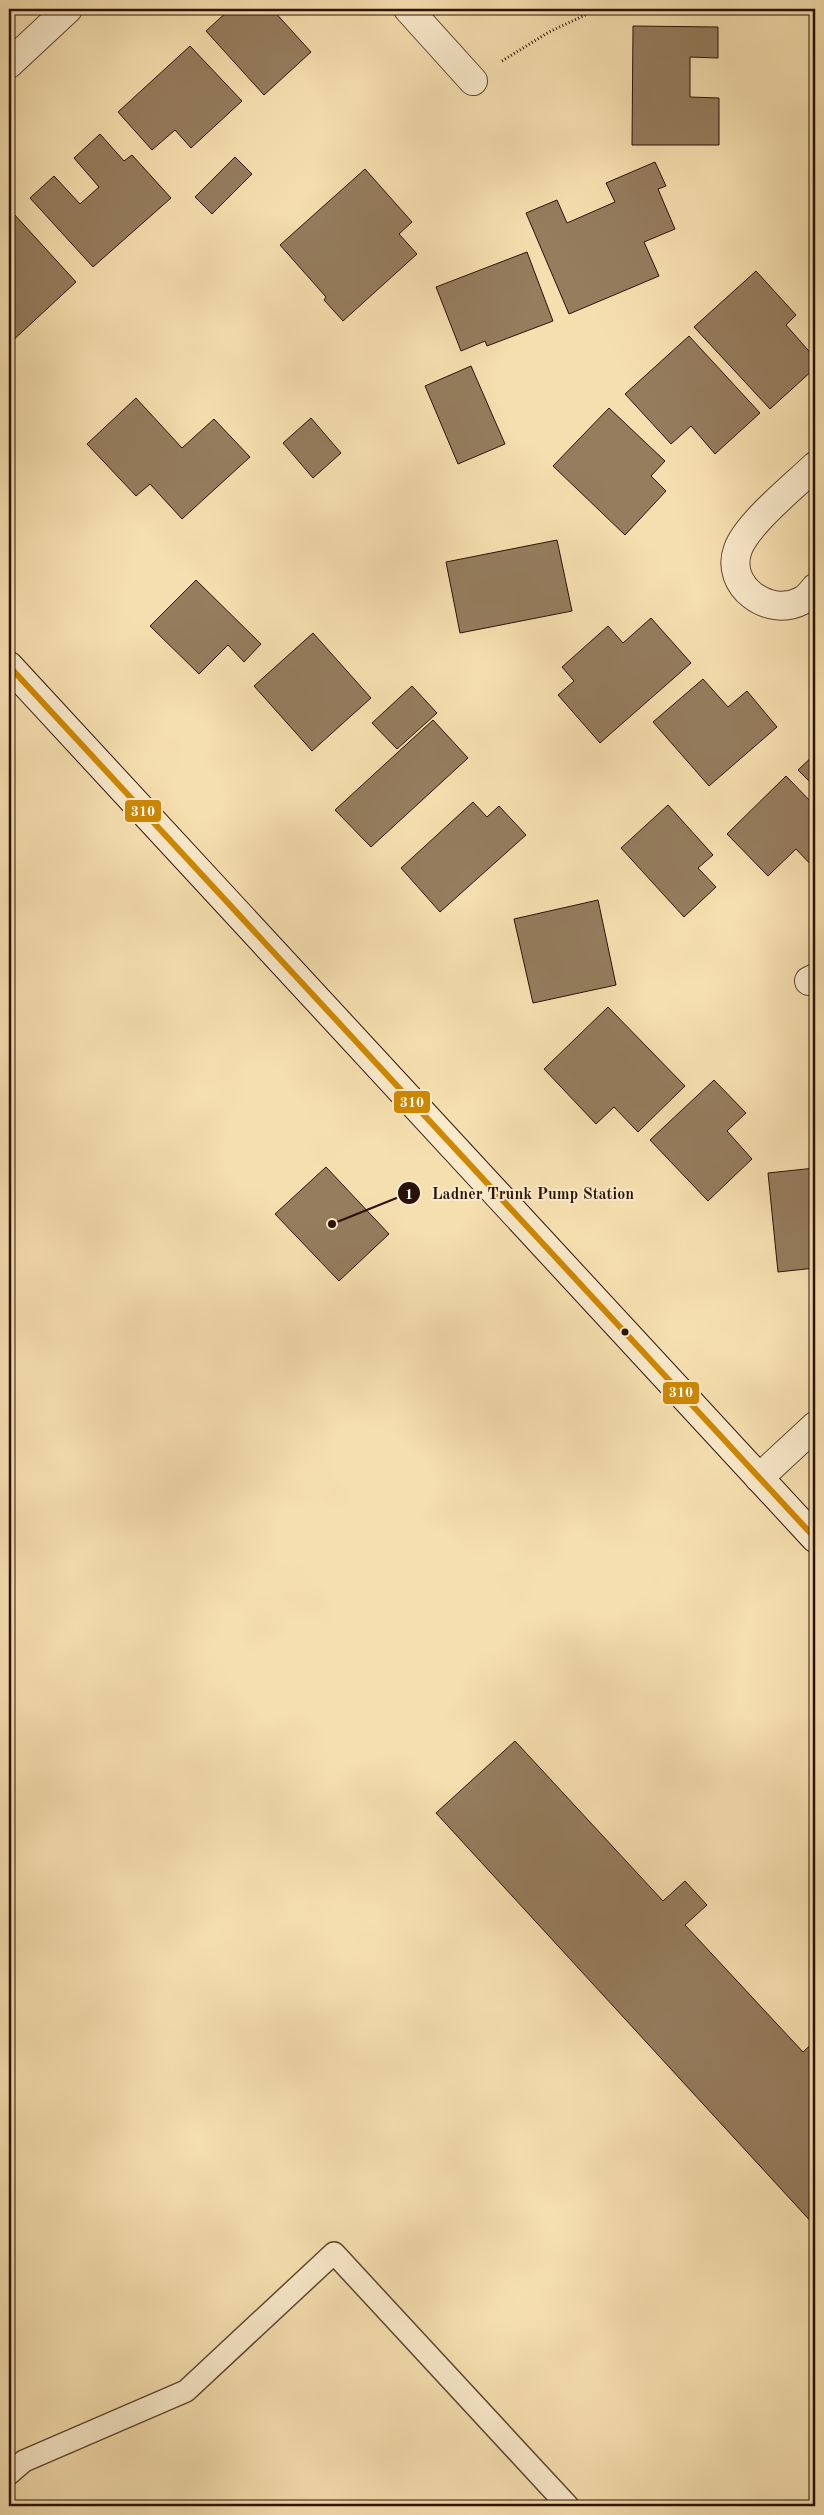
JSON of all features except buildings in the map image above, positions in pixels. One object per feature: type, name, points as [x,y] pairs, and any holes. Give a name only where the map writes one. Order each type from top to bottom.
[{"type":"main road","points":[[9,64],[68,9]]},
{"type":"main road","points":[[408,9],[473,81]]},
{"type":"main road","points":[[815,466],[742,537],[736,552],[736,570],[741,584],[753,597],[765,604],[789,605],[802,601],[815,588]]},
{"type":"main road","points":[[9,666],[815,1538]]},
{"type":"main road","points":[[759,1478],[815,1426]]},
{"type":"lane","points":[[9,2474],[24,2460],[186,2391],[334,2253],[568,2506]]},
{"type":"path","points":[[473,81],[524,46],[598,9]]},
{"type":"transit line","name":"310","points":[[9,666],[815,1538]]},
{"type":"place","name":"Ladner Trunk Pump Station","points":[[332,1224]]}]
